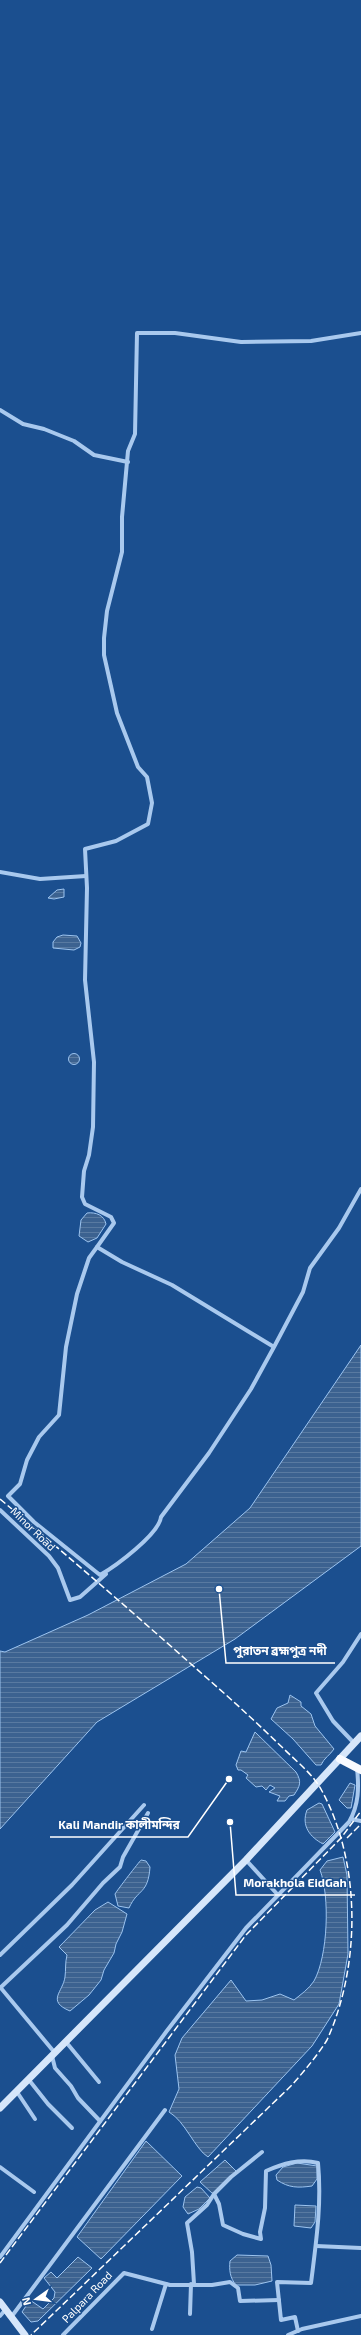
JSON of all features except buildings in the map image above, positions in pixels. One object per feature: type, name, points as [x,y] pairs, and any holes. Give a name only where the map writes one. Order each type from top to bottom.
[{"type":"highway","points":[[340,1759],[359,1769]]},
{"type":"main road","points":[[0,2108],[246,1860],[361,1736]]},
{"type":"main road","points":[[0,2302],[25,2335]]},
{"type":"street","points":[[361,333],[311,341],[280,342],[241,342],[175,333],[137,333],[135,434],[128,451],[122,517],[122,552],[107,611],[104,655],[117,713],[138,767],[147,777],[152,803],[151,815],[148,824],[133,833],[102,846],[85,849],[85,980],[92,1028],[94,1101],[89,1155],[84,1171],[82,1197],[85,1204],[110,1217],[114,1223],[89,1258],[76,1294],[66,1347],[59,1415],[39,1436],[27,1460],[20,1484],[8,1496],[34,1522],[86,1566],[100,1575],[111,1569],[160,1523],[161,1517],[209,1453],[251,1390],[303,1292],[310,1268],[339,1228],[361,1189]]},
{"type":"street","points":[[0,410],[23,424],[44,429],[74,441],[94,455],[128,462]]},
{"type":"street","points":[[0,872],[40,879],[86,876]]},
{"type":"street","points":[[97,1247],[122,1262],[172,1285],[274,1347]]},
{"type":"street","name":"Minor Road","points":[[0,1510],[49,1556],[58,1568],[70,1600],[80,1597],[111,1569]]},
{"type":"street","points":[[354,1743],[333,1721],[316,1694],[343,1662],[361,1634]]},
{"type":"street","points":[[0,2257],[100,2121],[246,1928],[351,1819],[357,1802],[359,1769]]},
{"type":"street","points":[[0,1954],[72,1885],[144,1805]]},
{"type":"street","points":[[100,2121],[58,2072],[54,2055],[0,1987],[67,1925],[103,1883],[120,1868],[123,1857],[148,1813]]},
{"type":"street","points":[[351,1819],[361,1821]]},
{"type":"street","points":[[246,1860],[278,1895]]},
{"type":"street","points":[[66,2042],[99,2082]]},
{"type":"street","points":[[28,2080],[48,2104],[72,2128]]},
{"type":"street","points":[[17,2092],[35,2119]]},
{"type":"street","points":[[12,2316],[165,2110]]},
{"type":"street","points":[[190,2314],[193,2284],[192,2252],[187,2223],[207,2205],[214,2194],[230,2177],[262,2152]]},
{"type":"street","points":[[214,2194],[218,2204],[222,2225],[230,2230],[261,2239],[260,2232],[265,2208],[266,2171],[292,2162],[309,2161],[318,2163],[320,2191],[316,2246],[310,2283],[278,2282],[281,2320],[295,2317],[298,2331]]},
{"type":"street","points":[[0,2167],[34,2192]]},
{"type":"street","points":[[316,2246],[361,2248]]},
{"type":"street","name":"Palpara Road","points":[[63,2335],[84,2316],[123,2274],[166,2284],[212,2285],[230,2282],[238,2288],[240,2301],[279,2300]]},
{"type":"street","points":[[152,2329],[166,2284]]},
{"type":"street","points":[[0,2316],[6,2309]]},
{"type":"street","points":[[288,2335],[298,2331],[361,2316]]},
{"type":"water","points":[[64,889],[64,897],[54,899],[48,898],[57,890]]},
{"type":"water","points":[[63,935],[77,936],[81,943],[80,947],[74,950],[53,948],[53,942],[57,937]]},
{"type":"water","points":[[72,1054],[76,1054],[78,1055],[78,1063],[72,1064],[69,1061],[69,1057]]},
{"type":"water","points":[[87,1213],[93,1213],[101,1216],[106,1224],[97,1238],[88,1242],[79,1236],[81,1220]]},
{"type":"water","points":[[361,1345],[361,1546],[235,1639],[97,1722],[0,1829],[0,1651],[5,1652],[88,1615],[186,1564],[250,1508]]},
{"type":"water","points":[[290,1695],[301,1702],[301,1706],[311,1714],[315,1726],[334,1749],[321,1765],[316,1765],[293,1739],[271,1719],[277,1708],[288,1703]]},
{"type":"water","points":[[255,1732],[298,1775],[300,1784],[298,1789],[294,1795],[289,1796],[285,1801],[277,1801],[280,1796],[269,1792],[275,1788],[270,1785],[266,1790],[262,1786],[256,1787],[246,1778],[248,1775],[241,1770],[238,1770],[236,1765],[241,1751],[246,1752]]},
{"type":"water","points":[[350,1783],[355,1785],[351,1808],[347,1808],[339,1800]]},
{"type":"water","points":[[319,1803],[322,1804],[335,1832],[323,1844],[314,1838],[308,1830],[305,1821],[307,1810]]},
{"type":"water","points":[[343,1857],[347,1875],[348,1954],[339,2004],[312,2046],[208,2157],[203,2153],[175,2116],[169,2112],[179,2089],[175,2055],[182,2038],[231,1980],[246,2001],[262,2000],[280,1994],[294,2000],[310,1987],[319,1970],[325,1942],[325,1895],[320,1870],[327,1861]]},
{"type":"water","points":[[141,1860],[146,1861],[150,1867],[149,1876],[145,1887],[132,1902],[129,1908],[118,1906],[115,1894]]},
{"type":"water","points":[[108,1902],[127,1914],[122,1932],[116,1944],[114,1953],[104,1970],[101,1980],[89,1995],[70,2011],[59,2004],[57,2000],[64,1982],[67,1955],[59,1947],[95,1910]]},
{"type":"water","points":[[146,2141],[182,2176],[101,2259],[77,2237]]},
{"type":"water","points":[[225,2160],[236,2171],[213,2194],[200,2182]]},
{"type":"water","points":[[297,2163],[317,2166],[317,2179],[312,2186],[294,2187],[277,2180],[276,2175],[283,2167]]},
{"type":"water","points":[[197,2187],[201,2188],[210,2198],[199,2209],[188,2214],[183,2207],[185,2197]]},
{"type":"water","points":[[295,2205],[316,2206],[315,2222],[311,2228],[294,2226]]},
{"type":"water","points":[[237,2255],[268,2256],[271,2265],[272,2281],[255,2285],[236,2285],[231,2277],[230,2261]]},
{"type":"water","points":[[78,2257],[92,2268],[38,2321],[31,2322],[22,2312],[30,2300],[43,2309],[54,2298],[55,2292],[44,2278],[51,2272],[57,2278]]},
{"type":"railway","points":[[0,1499],[226,1695],[314,1779],[322,1791],[335,1819],[344,1850],[350,1882],[352,1914],[351,1947],[346,1980],[338,2011],[327,2040],[315,2057],[292,2085],[31,2335]]},
{"type":"railway","points":[[0,2263],[246,1935],[341,1838],[361,1811]]},
{"type":"railway","points":[[347,1838],[361,1824]]},
{"type":"place","name":"পুরাতন ব্রহ্মপুত্র নদী","points":[[219,1589]]},
{"type":"place","name":"Kali Mandir কালীমন্দির","points":[[229,1779]]},
{"type":"place","name":"Morakhola EidGah","points":[[230,1822]]}]
